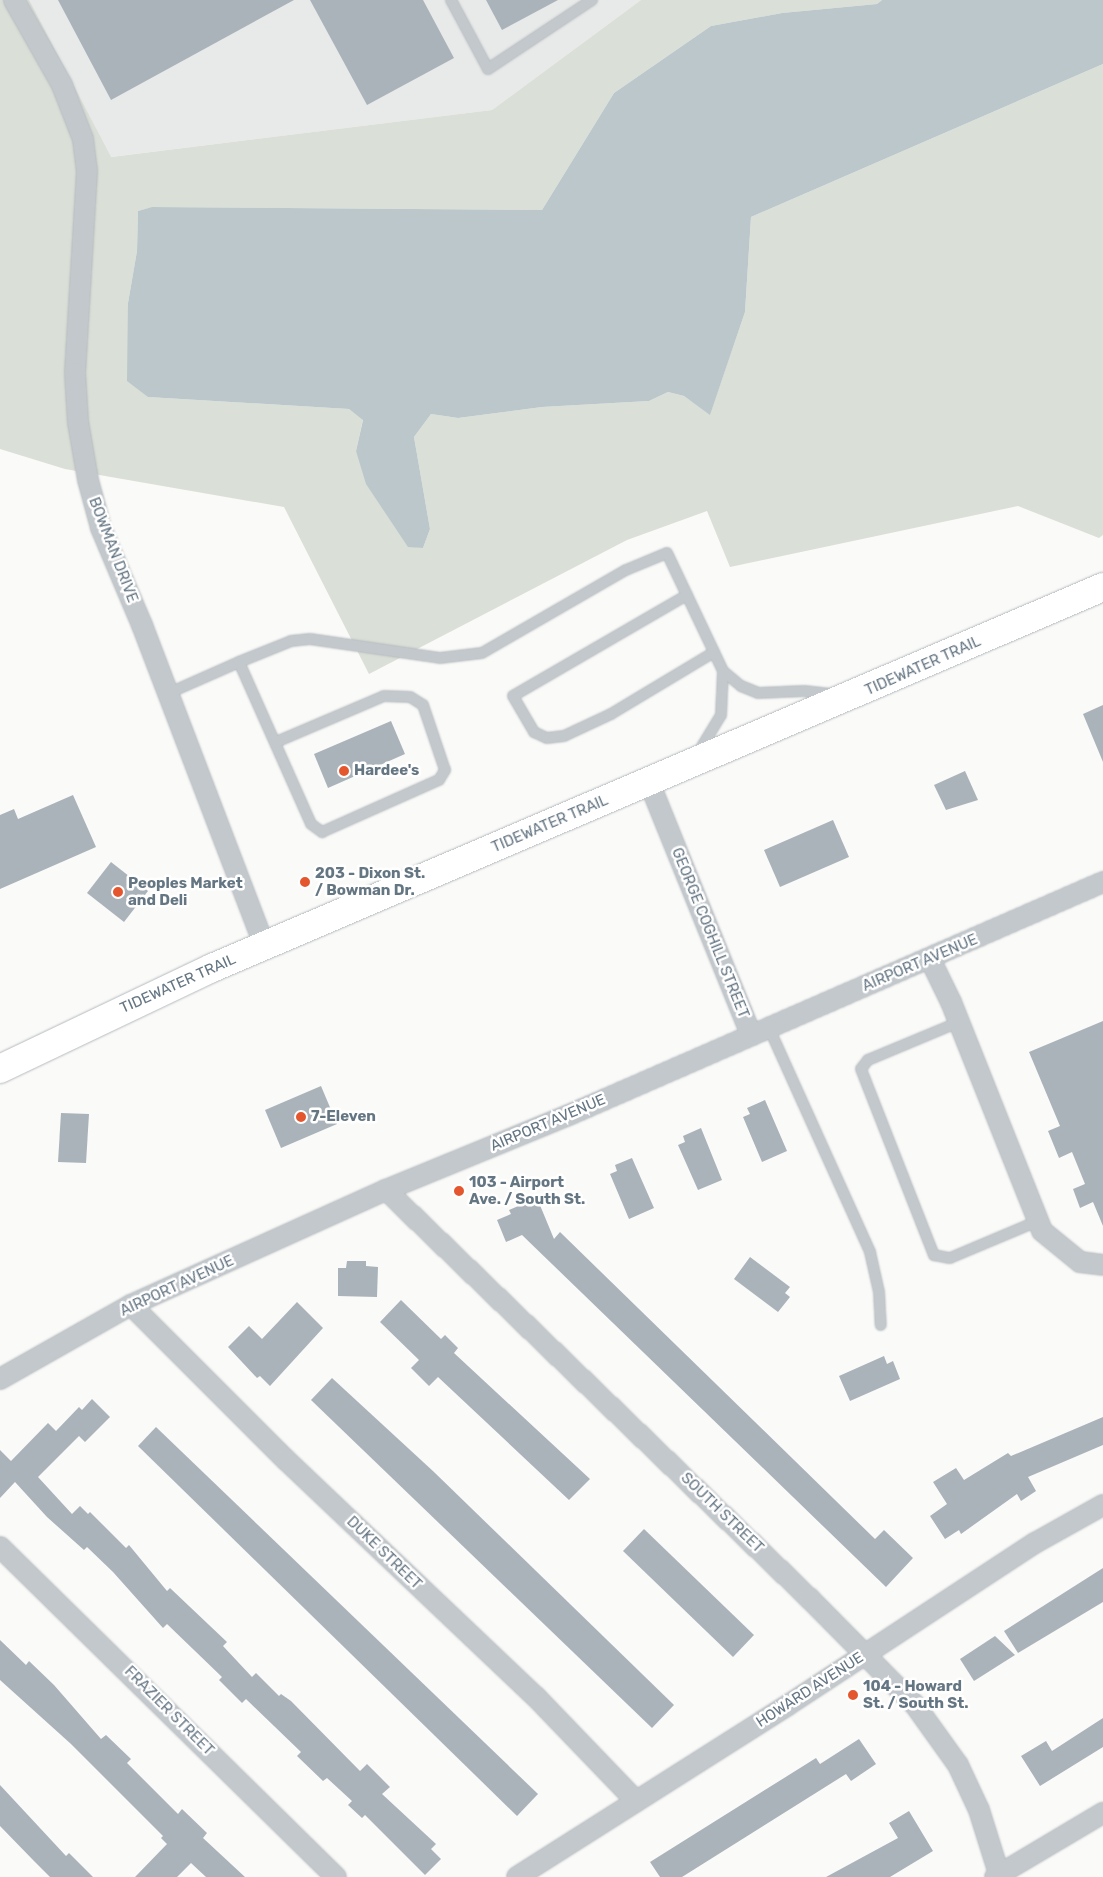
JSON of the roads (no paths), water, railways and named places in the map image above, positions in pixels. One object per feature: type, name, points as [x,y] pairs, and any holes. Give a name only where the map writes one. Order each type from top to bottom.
[{"type":"main road","name":"TIDEWATER TRAIL","points":[[0,1069],[264,945],[855,696],[1103,588]]},
{"type":"street","name":"BOWMAN DRIVE","points":[[14,0],[62,85],[83,139],[87,171],[75,373],[78,422],[88,480],[102,528],[168,693],[264,945]]},
{"type":"street","name":"GEORGE COGHILL STREET","points":[[649,782],[668,831],[760,1032]]},
{"type":"street","name":"AIRPORT AVENUE","points":[[0,1379],[131,1305],[386,1190],[930,960],[1103,882]]},
{"type":"street","points":[[930,960],[959,1022],[1042,1231],[1080,1262],[1103,1265]]},
{"type":"street","name":"SOUTH STREET","points":[[386,1190],[865,1654],[915,1705],[958,1765],[979,1810],[998,1876]]},
{"type":"street","name":"DUKE STREET","points":[[131,1305],[286,1460],[535,1696],[636,1801]]},
{"type":"street","name":"HOWARD AVENUE","points":[[517,1877],[1035,1543],[1103,1505]]},
{"type":"street","name":"FRAZIER STREET","points":[[0,1547],[336,1877]]},
{"type":"street","points":[[998,1876],[1103,1813]]},
{"type":"lane","points":[[451,0],[488,69],[592,0]]},
{"type":"lane","points":[[168,693],[291,641],[310,639],[440,658],[482,652],[626,570],[667,553],[722,671],[721,714],[690,764]]},
{"type":"lane","points":[[687,595],[513,696],[534,732],[547,738],[564,736],[611,714],[714,652]]},
{"type":"lane","points":[[239,662],[311,824],[322,832],[439,780],[446,770],[423,704],[410,697],[384,696],[276,742]]},
{"type":"lane","points":[[722,671],[741,686],[758,693],[804,691],[855,696]]},
{"type":"lane","points":[[959,1022],[868,1060],[860,1069],[934,1255],[950,1258],[1038,1221]]},
{"type":"lane","points":[[760,1032],[870,1252],[879,1292],[881,1325]]},
{"type":"place","name":"Hardee's","points":[[344,771]]},
{"type":"place","name":"203 - Dixon St. / Bowman Dr.","points":[[305,882]]},
{"type":"place","name":"Peoples Market and Deli","points":[[118,892]]},
{"type":"place","name":"7-Eleven","points":[[301,1117]]},
{"type":"place","name":"103 - Airport Ave. / South St.","points":[[459,1191]]},
{"type":"place","name":"104 - Howard St. / South St.","points":[[853,1695]]}]
